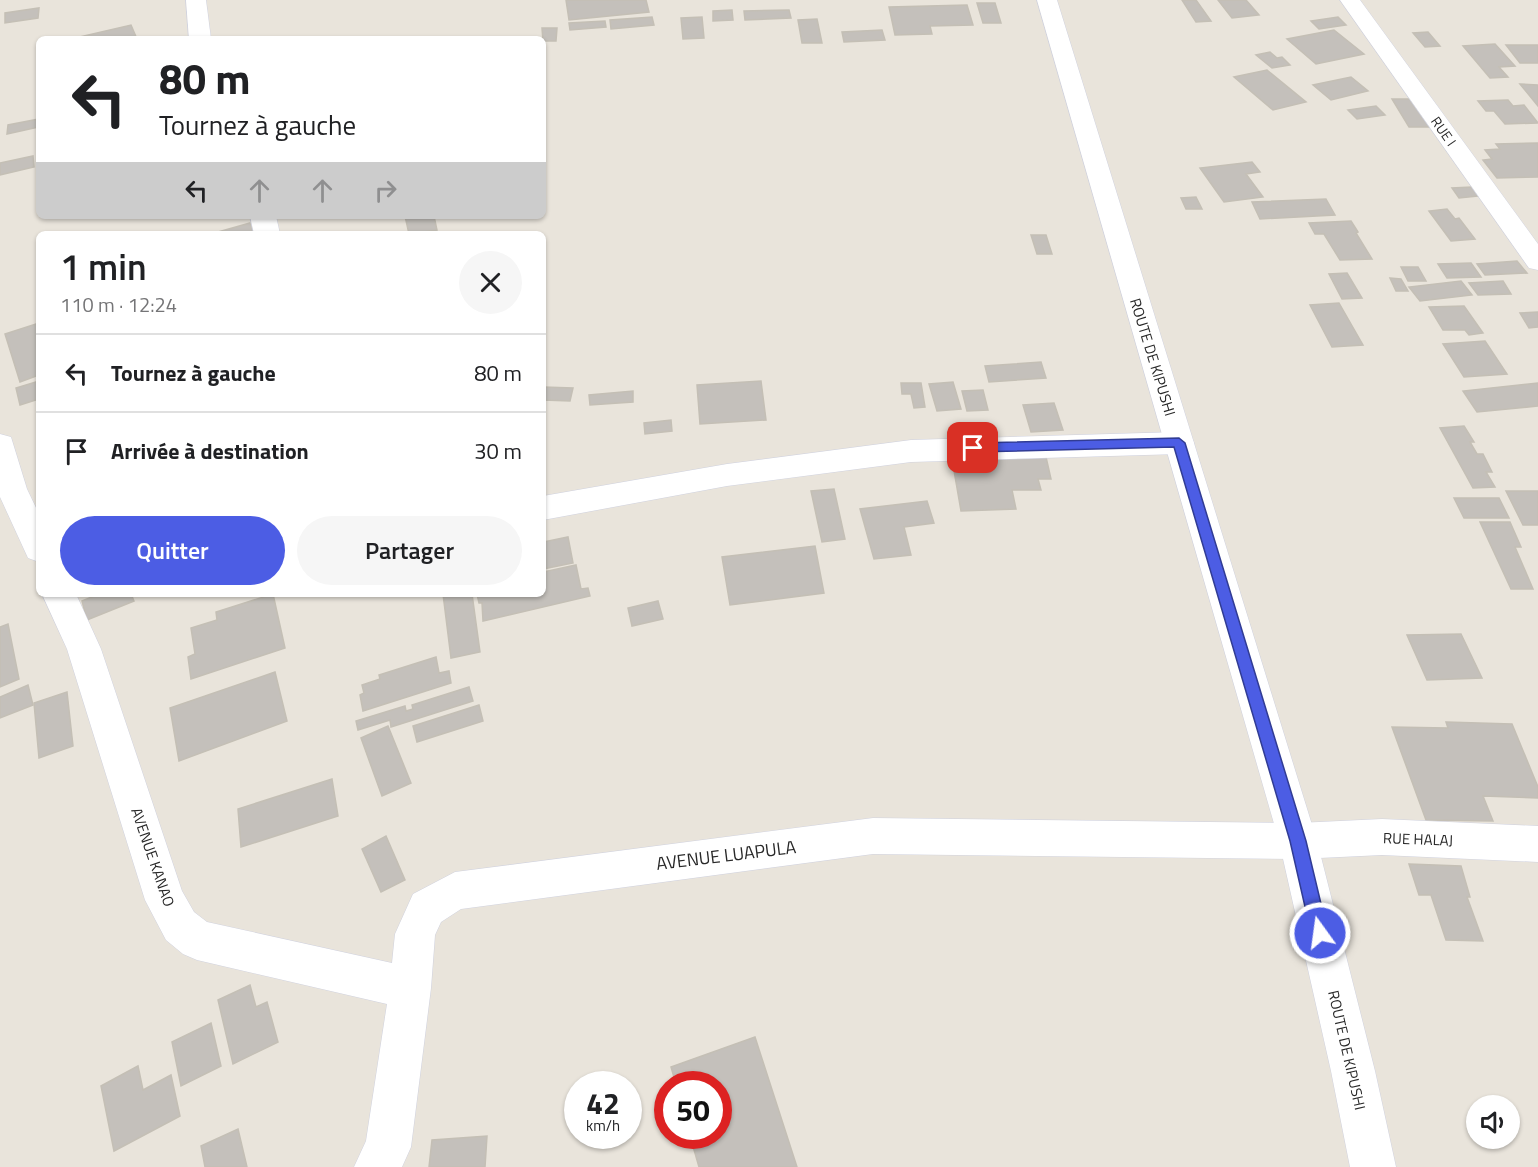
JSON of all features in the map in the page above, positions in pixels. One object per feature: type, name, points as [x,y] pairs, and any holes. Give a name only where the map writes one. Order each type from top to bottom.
[{"type":"street","points":[[196,0],[200,36]]},
{"type":"street","name":"ROUTE DE KIPUSHI","points":[[1047,0],[1298,841],[1353,1071],[1373,1167]]},
{"type":"street","name":"RUE I","points":[[1350,0],[1538,262]]},
{"type":"street","points":[[546,507],[727,475],[911,451],[1179,443]]},
{"type":"street","points":[[0,445],[12,489],[36,542]]},
{"type":"street","name":"AVENUE KANAO","points":[[60,597],[84,650],[165,900],[180,926],[197,940],[410,988]]},
{"type":"street","name":"AVENUE LUAPULA","points":[[378,1167],[388,1147],[410,988],[415,934],[427,908],[456,891],[873,836],[1298,841]]},
{"type":"street","name":"RUE HALAJ","points":[[1298,841],[1382,837],[1538,844]]},
{"type":"building","points":[[566,0],[646,0],[649,12],[569,20]]},
{"type":"building","points":[[1182,0],[1196,0],[1211,21],[1196,22]]},
{"type":"building","points":[[1218,0],[1246,0],[1259,15],[1232,18]]},
{"type":"building","points":[[977,3],[995,3],[1001,23],[983,23]]},
{"type":"building","points":[[967,5],[973,25],[930,26],[932,34],[895,35],[889,7]]},
{"type":"building","points":[[39,8],[38,18],[5,23],[5,13]]},
{"type":"building","points":[[732,10],[733,20],[713,21],[713,11]]},
{"type":"building","points":[[789,10],[791,18],[745,20],[744,11]]},
{"type":"building","points":[[652,17],[654,25],[611,29],[610,20]]},
{"type":"building","points":[[702,17],[704,38],[683,39],[681,18]]},
{"type":"building","points":[[1338,17],[1346,25],[1319,29],[1311,21]]},
{"type":"building","points":[[817,19],[822,43],[802,43],[798,20]]},
{"type":"building","points":[[605,21],[606,27],[570,30],[569,23]]},
{"type":"building","points":[[131,25],[136,36],[84,36]]},
{"type":"building","points":[[542,28],[557,28],[556,41],[546,41],[546,36],[543,36]]},
{"type":"building","points":[[882,30],[885,40],[844,42],[842,32]]},
{"type":"building","points":[[1334,30],[1364,54],[1316,64],[1287,39]]},
{"type":"building","points":[[1428,32],[1440,46],[1425,47],[1413,33]]},
{"type":"building","points":[[1495,44],[1515,66],[1499,67],[1508,77],[1490,78],[1463,46]]},
{"type":"building","points":[[1506,45],[1538,45],[1538,63],[1520,63]]},
{"type":"building","points":[[1270,52],[1277,58],[1282,57],[1290,65],[1272,68],[1256,55]]},
{"type":"building","points":[[1267,70],[1306,102],[1273,110],[1234,77]]},
{"type":"building","points":[[1351,77],[1368,91],[1331,100],[1313,85]]},
{"type":"building","points":[[1520,84],[1538,85],[1538,106]]},
{"type":"building","points":[[1392,99],[1414,99],[1431,127],[1409,127]]},
{"type":"building","points":[[1508,100],[1513,106],[1524,105],[1538,123],[1505,124],[1494,111],[1486,111],[1478,101]]},
{"type":"building","points":[[1376,106],[1385,115],[1357,119],[1348,110]]},
{"type":"building","points":[[36,120],[36,128],[7,134],[8,125]]},
{"type":"building","points":[[1538,143],[1538,177],[1497,178],[1483,160],[1492,159],[1485,150],[1500,149],[1496,144]]},
{"type":"building","points":[[33,156],[34,167],[0,175],[0,163]]},
{"type":"building","points":[[1252,162],[1260,172],[1246,174],[1263,197],[1224,202],[1200,168]]},
{"type":"building","points":[[1472,187],[1479,196],[1459,198],[1452,188]]},
{"type":"building","points":[[1196,197],[1202,209],[1186,209],[1181,198]]},
{"type":"building","points":[[1326,199],[1335,215],[1260,219],[1252,202]]},
{"type":"building","points":[[1447,209],[1455,219],[1459,218],[1475,239],[1451,241],[1429,211]]},
{"type":"building","points":[[406,219],[435,219],[437,230],[408,231]]},
{"type":"building","points":[[1351,221],[1372,259],[1340,260],[1324,234],[1315,234],[1309,223]]},
{"type":"building","points":[[250,223],[253,231],[222,231]]},
{"type":"building","points":[[1031,235],[1046,235],[1052,254],[1037,254]]},
{"type":"building","points":[[1517,261],[1527,273],[1485,275],[1477,264]]},
{"type":"building","points":[[1471,263],[1481,277],[1447,278],[1438,264]]},
{"type":"building","points":[[1401,267],[1418,267],[1426,281],[1408,281]]},
{"type":"building","points":[[1347,273],[1362,298],[1342,299],[1329,274]]},
{"type":"building","points":[[1390,278],[1401,279],[1408,291],[1396,291]]},
{"type":"building","points":[[1461,281],[1472,295],[1420,301],[1409,287]]},
{"type":"building","points":[[1503,281],[1511,294],[1478,295],[1469,283]]},
{"type":"building","points":[[1339,303],[1363,345],[1332,347],[1310,305]]},
{"type":"building","points":[[1464,306],[1483,333],[1469,335],[1465,330],[1443,330],[1429,307]]},
{"type":"building","points":[[1538,312],[1538,327],[1529,328],[1520,313]]},
{"type":"building","points":[[36,324],[36,376],[20,382],[5,334]]},
{"type":"building","points":[[1485,341],[1507,374],[1464,377],[1443,344]]},
{"type":"building","points":[[1041,362],[1046,378],[989,382],[985,366]]},
{"type":"building","points":[[761,381],[766,420],[700,424],[697,385]]},
{"type":"building","points":[[36,382],[36,400],[20,405],[16,388]]},
{"type":"building","points":[[953,382],[961,409],[937,411],[929,384]]},
{"type":"building","points":[[901,383],[921,383],[925,407],[914,408],[911,394],[902,394]]},
{"type":"building","points":[[1538,383],[1538,406],[1477,412],[1463,391]]},
{"type":"building","points":[[546,387],[573,388],[570,401],[546,400]]},
{"type":"building","points":[[983,390],[988,410],[967,411],[962,391]]},
{"type":"building","points":[[633,391],[633,402],[590,405],[589,395]]},
{"type":"building","points":[[1054,403],[1063,430],[1031,432],[1023,405]]},
{"type":"building","points":[[671,420],[672,431],[645,434],[644,423]]},
{"type":"building","points":[[1464,426],[1474,442],[1470,442],[1477,454],[1483,454],[1492,472],[1486,472],[1495,487],[1473,488],[1440,428]]},
{"type":"building","points":[[1046,457],[1051,479],[1038,479],[1041,490],[1012,490],[1016,509],[961,511],[952,459]]},
{"type":"building","points":[[834,489],[845,539],[822,542],[811,491]]},
{"type":"building","points":[[1506,491],[1538,491],[1538,525],[1523,525]]},
{"type":"building","points":[[1454,498],[1499,498],[1509,518],[1464,518]]},
{"type":"building","points":[[927,501],[934,523],[904,527],[911,555],[874,559],[860,509]]},
{"type":"building","points":[[1480,522],[1510,522],[1521,547],[1515,547],[1533,589],[1511,589]]},
{"type":"building","points":[[568,537],[573,563],[546,568],[546,541]]},
{"type":"building","points":[[815,546],[824,593],[730,605],[722,557]]},
{"type":"building","points":[[576,565],[581,589],[588,588],[590,596],[483,621],[482,603],[479,603],[478,597],[546,597],[546,571]]},
{"type":"building","points":[[92,597],[132,597],[134,601],[87,620],[82,601]]},
{"type":"building","points":[[264,597],[274,597],[285,648],[191,679],[188,657],[195,654],[191,628],[217,620],[216,612]]},
{"type":"building","points":[[443,597],[472,597],[480,652],[451,658]]},
{"type":"building","points":[[658,601],[663,619],[632,626],[628,608]]},
{"type":"building","points":[[8,624],[19,679],[0,687],[0,627]]},
{"type":"building","points":[[1461,634],[1482,678],[1427,680],[1407,635]]},
{"type":"building","points":[[436,657],[439,673],[449,671],[451,683],[363,711],[360,695],[364,693],[362,685],[380,679],[379,675]]},
{"type":"building","points":[[275,672],[287,721],[179,761],[170,708]]},
{"type":"building","points":[[28,685],[33,705],[0,718],[0,697]]},
{"type":"building","points":[[469,687],[473,701],[391,727],[390,720],[358,730],[356,721],[405,706],[406,711],[413,709],[412,705]]},
{"type":"building","points":[[67,692],[73,746],[39,758],[34,703]]},
{"type":"building","points":[[479,705],[483,721],[417,742],[413,726]]},
{"type":"building","points":[[1446,722],[1512,724],[1538,787],[1538,798],[1483,796],[1493,821],[1426,820],[1392,727],[1448,728]]},
{"type":"building","points":[[388,726],[411,783],[382,796],[361,738]]},
{"type":"building","points":[[332,779],[338,816],[241,847],[238,809]]},
{"type":"building","points":[[386,836],[405,880],[381,892],[362,849]]},
{"type":"building","points":[[1409,864],[1461,866],[1470,897],[1467,897],[1483,941],[1446,940],[1431,895],[1419,895]]},
{"type":"building","points":[[250,985],[256,1007],[267,1002],[278,1042],[233,1064],[218,1000]]},
{"type":"building","points":[[211,1023],[221,1066],[181,1086],[172,1042]]},
{"type":"building","points":[[755,1037],[797,1167],[699,1167],[694,1149],[732,1149],[732,1071],[672,1071],[671,1067]]},
{"type":"building","points":[[138,1066],[143,1090],[171,1075],[180,1116],[114,1151],[101,1086]]},
{"type":"building","points":[[238,1129],[247,1167],[205,1167],[201,1146]]},
{"type":"building","points":[[487,1136],[485,1167],[429,1167],[432,1140]]},
{"type":"route","points":[[973,448],[1179,443],[1298,841],[1320,933]]}]
